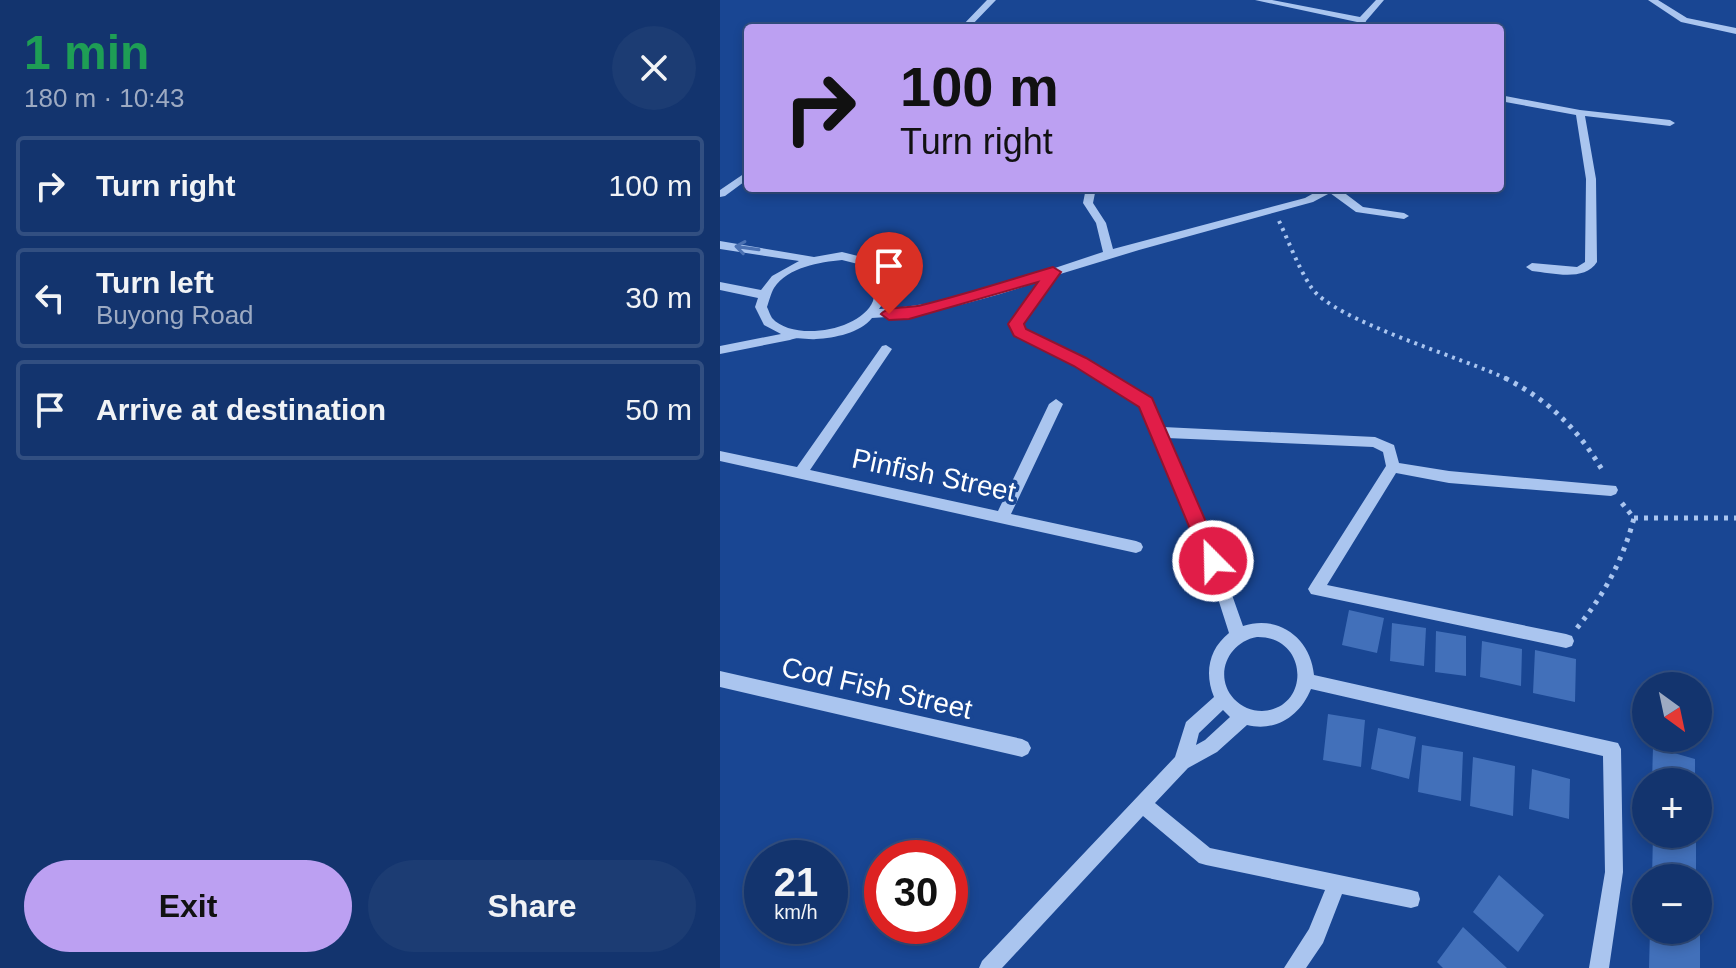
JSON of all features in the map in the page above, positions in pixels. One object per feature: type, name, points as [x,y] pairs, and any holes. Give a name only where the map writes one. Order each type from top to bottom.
[{"type":"street","points":[[968,24],[992,0]]},
{"type":"street","points":[[1259,0],[1361,24],[1380,0]]},
{"type":"street","points":[[1652,0],[1684,20],[1736,31]]},
{"type":"street","points":[[1504,99],[1580,113],[1670,123]]},
{"type":"street","points":[[1532,267],[1578,271],[1587,268],[1591,262],[1591,179],[1580,113]]},
{"type":"street","points":[[721,194],[744,177]]},
{"type":"street","points":[[1090,192],[1088,203],[1101,223],[1109,254]]},
{"type":"street","points":[[869,314],[909,314],[1109,254],[1309,200],[1324,192]]},
{"type":"street","points":[[1336,192],[1360,210],[1404,216]]},
{"type":"street","points":[[720,245],[813,260],[856,258],[875,268],[882,285],[879,300],[869,314],[851,326],[825,335],[790,335],[720,350]]},
{"type":"street","points":[[790,335],[779,331],[763,316],[764,295],[783,274],[813,260]]},
{"type":"street","points":[[1053,272],[1016,324],[1019,332],[1080,362],[1146,403],[1213,561],[1238,636]]},
{"type":"street","points":[[720,286],[764,295]]},
{"type":"street","points":[[801,473],[886,349]]},
{"type":"street","points":[[1003,516],[1056,404]]},
{"type":"street","points":[[1159,432],[1375,442],[1389,449],[1393,467],[1316,589],[1566,641]]},
{"type":"street","name":"Pinfish Street","points":[[720,456],[1136,547]]},
{"type":"street","points":[[1393,467],[1462,478],[1611,490]]},
{"type":"street","points":[[1267,631],[1293,643],[1307,666],[1308,681],[1304,693],[1285,712],[1258,718],[1245,715],[1223,699],[1215,676],[1216,664],[1221,653],[1238,636],[1267,631]]},
{"type":"street","name":"Cod Fish Street","points":[[720,679],[1022,748]]},
{"type":"street","points":[[1308,681],[1612,749],[1614,872],[1599,968]]},
{"type":"street","points":[[1182,762],[1192,728],[1223,699]]},
{"type":"street","points":[[989,968],[1182,762],[1211,746],[1245,715]]},
{"type":"street","points":[[1142,804],[1206,856],[1411,899]]},
{"type":"street","points":[[1294,968],[1316,936],[1337,884]]},
{"type":"path","points":[[1273,210],[1321,300],[1349,316],[1455,355],[1534,394],[1566,420],[1597,455],[1611,490],[1634,518]]},
{"type":"path","points":[[1566,641],[1612,579],[1634,518]]},
{"type":"path","points":[[1634,518],[1736,518]]},
{"type":"building","points":[[1349,610],[1384,618],[1377,653],[1342,645]]},
{"type":"building","points":[[1392,623],[1426,628],[1424,666],[1390,661]]},
{"type":"building","points":[[1436,631],[1466,636],[1466,676],[1435,672]]},
{"type":"building","points":[[1482,641],[1522,649],[1521,686],[1480,677]]},
{"type":"building","points":[[1535,650],[1576,659],[1575,702],[1533,693]]},
{"type":"building","points":[[1328,714],[1365,720],[1361,767],[1323,760]]},
{"type":"building","points":[[1378,728],[1416,737],[1409,779],[1371,769]]},
{"type":"building","points":[[1422,745],[1463,752],[1461,801],[1418,792]]},
{"type":"building","points":[[1653,752],[1670,752],[1695,759],[1695,768],[1652,768]]},
{"type":"building","points":[[1473,757],[1515,766],[1513,816],[1470,806]]},
{"type":"building","points":[[1532,769],[1570,779],[1569,819],[1529,809]]},
{"type":"building","points":[[1653,848],[1696,848],[1696,864],[1652,864]]},
{"type":"building","points":[[1499,875],[1544,915],[1518,952],[1473,912]]},
{"type":"building","points":[[1463,927],[1507,968],[1443,968],[1437,962]]},
{"type":"building","points":[[1650,944],[1700,944],[1700,968],[1649,968]]},
{"type":"route","points":[[889,314],[909,314],[998,291],[1053,272],[1016,324],[1019,332],[1080,362],[1146,403],[1213,561]]}]
